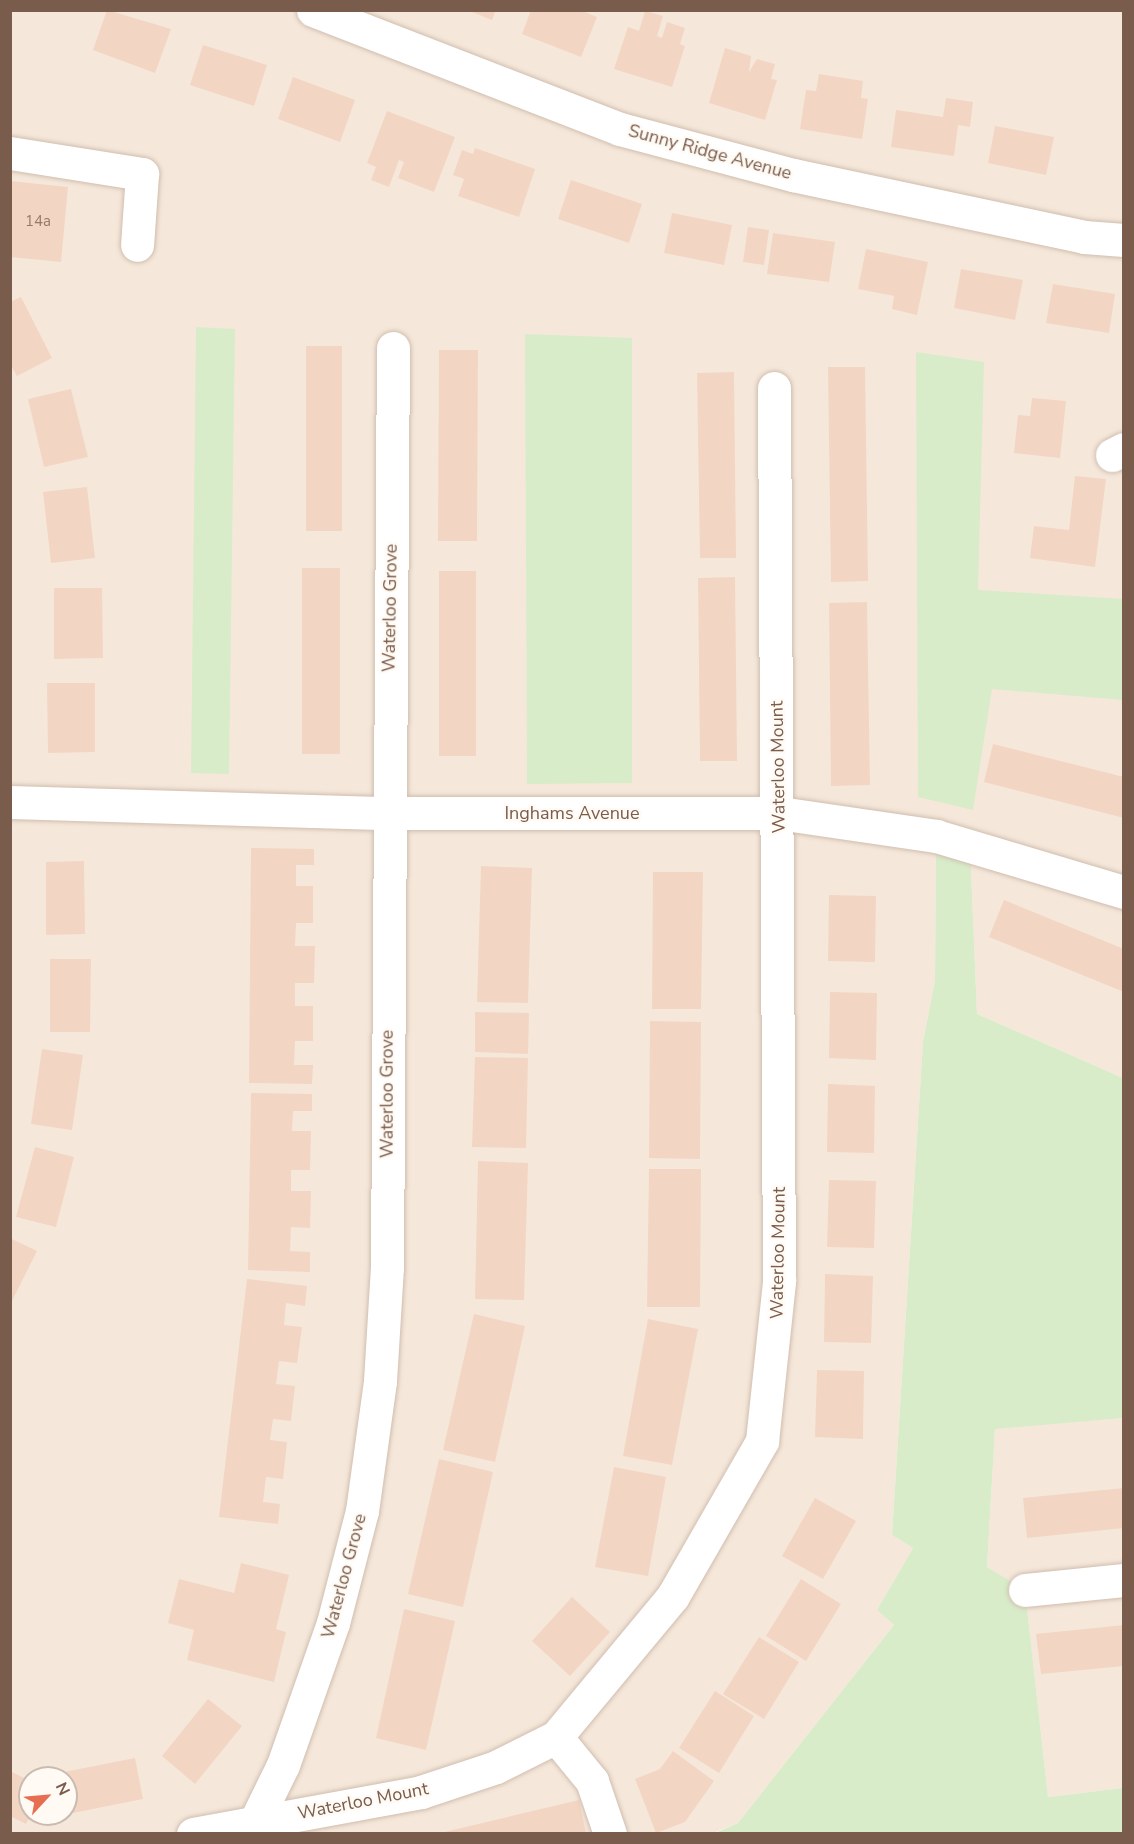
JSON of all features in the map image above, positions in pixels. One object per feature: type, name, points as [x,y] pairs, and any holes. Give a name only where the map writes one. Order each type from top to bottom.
[{"type":"street","name":"Sunny Ridge Avenue","points":[[313,10],[620,129],[793,174],[1084,237],[1124,240]]},
{"type":"street","points":[[10,153],[142,174],[137,245]]},
{"type":"street","name":"Waterloo Grove","points":[[256,1820],[283,1765],[333,1623],[362,1511],[380,1381],[387,1268],[388,813],[393,348]]},
{"type":"street","name":"Waterloo Mount","points":[[193,1833],[421,1792],[496,1767],[555,1737],[673,1596],[762,1442],[779,1281],[779,813],[774,388]]},
{"type":"street","name":"Inghams Avenue","points":[[10,802],[388,813],[779,813],[936,836],[1124,892]]},
{"type":"street","points":[[1025,1590],[1124,1581]]},
{"type":"street","points":[[555,1737],[592,1781],[610,1833]]},
{"type":"shaded area","points":[[11,11],[1123,11],[1123,1078],[977,1014],[970,846],[936,836],[935,980],[923,1042],[892,1535],[913,1548],[877,1610],[894,1625],[738,1823],[713,1833],[11,1834]]},
{"type":"shaded area","points":[[1123,1418],[1123,1788],[1048,1797],[1025,1591],[987,1567],[995,1428]]},
{"type":"green space","points":[[196,327],[235,329],[229,774],[191,773]]},
{"type":"green space","points":[[525,334],[632,338],[632,783],[527,784]]},
{"type":"green space","points":[[916,352],[984,362],[978,590],[1123,599],[1123,700],[992,689],[973,810],[918,797]]},
{"type":"green space","points":[[936,836],[970,845],[977,1014],[1123,1078],[1123,1418],[995,1429],[987,1567],[1025,1590],[1048,1797],[1123,1788],[1123,1833],[713,1834],[738,1823],[894,1625],[877,1610],[913,1548],[892,1535],[923,1042],[935,980]]},
{"type":"building","points":[[107,10],[171,29],[155,73],[93,50]]},
{"type":"building","points":[[467,10],[496,10],[492,20]]},
{"type":"building","points":[[531,10],[580,10],[597,17],[581,57],[522,34]]},
{"type":"building","points":[[645,11],[663,16],[657,36],[662,38],[667,22],[685,28],[680,44],[685,46],[672,87],[614,69],[628,27],[639,31]]},
{"type":"building","points":[[203,45],[267,65],[254,106],[190,85]]},
{"type":"building","points":[[725,48],[751,56],[749,72],[757,59],[775,64],[771,79],[777,80],[765,120],[709,103]]},
{"type":"building","points":[[819,74],[863,81],[861,98],[868,99],[862,139],[800,129],[806,90],[816,91]]},
{"type":"building","points":[[293,77],[355,100],[340,142],[278,119]]},
{"type":"building","points":[[946,98],[973,102],[970,127],[958,125],[954,156],[891,147],[896,110],[943,117]]},
{"type":"building","points":[[387,111],[455,137],[434,192],[398,178],[404,162],[399,160],[389,187],[371,180],[376,167],[367,163]]},
{"type":"building","points":[[995,126],[1054,137],[1046,175],[988,163]]},
{"type":"building","points":[[475,148],[535,169],[519,217],[458,196],[464,179],[453,175],[462,150],[473,154]]},
{"type":"building","points":[[571,180],[642,204],[629,243],[558,219]]},
{"type":"building","points":[[10,181],[68,187],[61,262],[10,257]]},
{"type":"building","points":[[672,213],[732,225],[724,265],[664,253]]},
{"type":"building","points":[[748,227],[769,230],[764,265],[743,262]]},
{"type":"building","points":[[773,233],[835,242],[829,282],[767,274]]},
{"type":"building","points":[[866,249],[928,262],[917,315],[892,309],[894,296],[858,289]]},
{"type":"building","points":[[961,269],[1023,280],[1015,320],[954,308]]},
{"type":"building","points":[[1053,284],[1115,294],[1109,333],[1046,323]]},
{"type":"building","points":[[21,297],[52,358],[17,376],[10,364],[10,302]]},
{"type":"building","points":[[306,346],[342,346],[342,531],[306,531]]},
{"type":"building","points":[[439,350],[478,350],[477,541],[438,541]]},
{"type":"building","points":[[828,367],[865,367],[868,581],[831,582]]},
{"type":"building","points":[[734,372],[736,558],[700,558],[697,373]]},
{"type":"building","points":[[71,389],[88,457],[44,467],[28,399]]},
{"type":"building","points":[[1032,398],[1066,401],[1060,458],[1014,453],[1018,415],[1030,416]]},
{"type":"building","points":[[1075,476],[1106,479],[1095,567],[1030,558],[1034,526],[1069,530]]},
{"type":"building","points":[[87,487],[95,558],[51,563],[43,492]]},
{"type":"building","points":[[302,568],[340,568],[340,754],[302,754]]},
{"type":"building","points":[[439,571],[476,571],[476,756],[439,756]]},
{"type":"building","points":[[735,577],[737,761],[700,761],[698,578]]},
{"type":"building","points":[[54,588],[102,588],[103,658],[54,659]]},
{"type":"building","points":[[867,602],[870,785],[831,786],[829,603]]},
{"type":"building","points":[[47,683],[95,683],[95,752],[48,753]]},
{"type":"building","points":[[993,744],[1124,777],[1124,818],[984,782]]},
{"type":"building","points":[[251,848],[314,849],[314,865],[296,865],[296,886],[313,886],[313,923],[296,923],[295,946],[315,946],[314,983],[295,983],[295,1006],[313,1006],[313,1041],[295,1041],[294,1065],[313,1065],[312,1084],[249,1083]]},
{"type":"building","points":[[84,861],[85,934],[46,935],[46,862]]},
{"type":"building","points":[[481,866],[532,868],[528,1003],[477,1002]]},
{"type":"building","points":[[653,872],[703,872],[701,1009],[652,1009]]},
{"type":"building","points":[[829,895],[876,896],[875,962],[828,961]]},
{"type":"building","points":[[1004,900],[1124,949],[1124,992],[989,937]]},
{"type":"building","points":[[50,959],[91,959],[90,1032],[50,1032]]},
{"type":"building","points":[[830,992],[877,993],[876,1060],[829,1058]]},
{"type":"building","points":[[475,1012],[529,1013],[528,1054],[475,1052]]},
{"type":"building","points":[[650,1021],[701,1022],[700,1159],[649,1158]]},
{"type":"building","points":[[42,1049],[83,1055],[72,1130],[31,1124]]},
{"type":"building","points":[[475,1057],[528,1058],[526,1148],[472,1147]]},
{"type":"building","points":[[828,1084],[875,1086],[874,1153],[827,1152]]},
{"type":"building","points":[[251,1093],[312,1094],[312,1111],[293,1111],[292,1131],[311,1131],[310,1170],[291,1170],[291,1191],[311,1191],[310,1228],[291,1227],[290,1251],[310,1252],[310,1272],[248,1270]]},
{"type":"building","points":[[35,1147],[74,1157],[56,1227],[16,1217]]},
{"type":"building","points":[[478,1161],[528,1163],[524,1300],[475,1299]]},
{"type":"building","points":[[649,1169],[701,1169],[700,1307],[647,1307]]},
{"type":"building","points":[[829,1180],[876,1181],[874,1248],[827,1247]]},
{"type":"building","points":[[10,1238],[37,1251],[10,1305]]},
{"type":"building","points":[[825,1274],[873,1276],[871,1343],[824,1342]]},
{"type":"building","points":[[247,1279],[307,1286],[305,1306],[286,1303],[284,1325],[302,1327],[297,1363],[279,1361],[276,1384],[295,1386],[291,1421],[273,1419],[270,1440],[287,1442],[283,1479],[266,1477],[263,1502],[280,1504],[278,1524],[219,1517]]},
{"type":"building","points":[[474,1314],[525,1326],[495,1462],[443,1450]]},
{"type":"building","points":[[648,1319],[698,1329],[672,1465],[623,1456]]},
{"type":"building","points":[[817,1370],[864,1371],[863,1439],[815,1437]]},
{"type":"building","points":[[439,1459],[493,1472],[463,1607],[408,1594]]},
{"type":"building","points":[[614,1467],[666,1477],[648,1576],[595,1567]]},
{"type":"building","points":[[1124,1488],[1124,1528],[1027,1538],[1023,1498]]},
{"type":"building","points":[[815,1498],[856,1521],[823,1579],[782,1556]]},
{"type":"building","points":[[241,1563],[289,1575],[276,1629],[286,1632],[274,1682],[187,1660],[194,1630],[168,1623],[179,1579],[234,1593]]},
{"type":"building","points":[[801,1579],[841,1604],[806,1661],[766,1636]]},
{"type":"building","points":[[572,1597],[610,1632],[570,1676],[532,1641]]},
{"type":"building","points":[[404,1609],[455,1621],[426,1750],[376,1738]]},
{"type":"building","points":[[1124,1625],[1124,1666],[1041,1674],[1036,1634]]},
{"type":"building","points":[[759,1637],[799,1662],[764,1719],[723,1694]]},
{"type":"building","points":[[715,1691],[754,1716],[719,1773],[679,1748]]},
{"type":"building","points":[[208,1699],[242,1726],[195,1784],[162,1756]]},
{"type":"building","points":[[673,1751],[714,1781],[685,1822],[656,1833],[635,1779],[660,1769]]},
{"type":"building","points":[[135,1758],[143,1799],[78,1812],[78,1769]]},
{"type":"building","points":[[10,1771],[18,1775],[18,1820],[10,1816]]},
{"type":"building","points":[[579,1800],[586,1833],[440,1833]]}]
